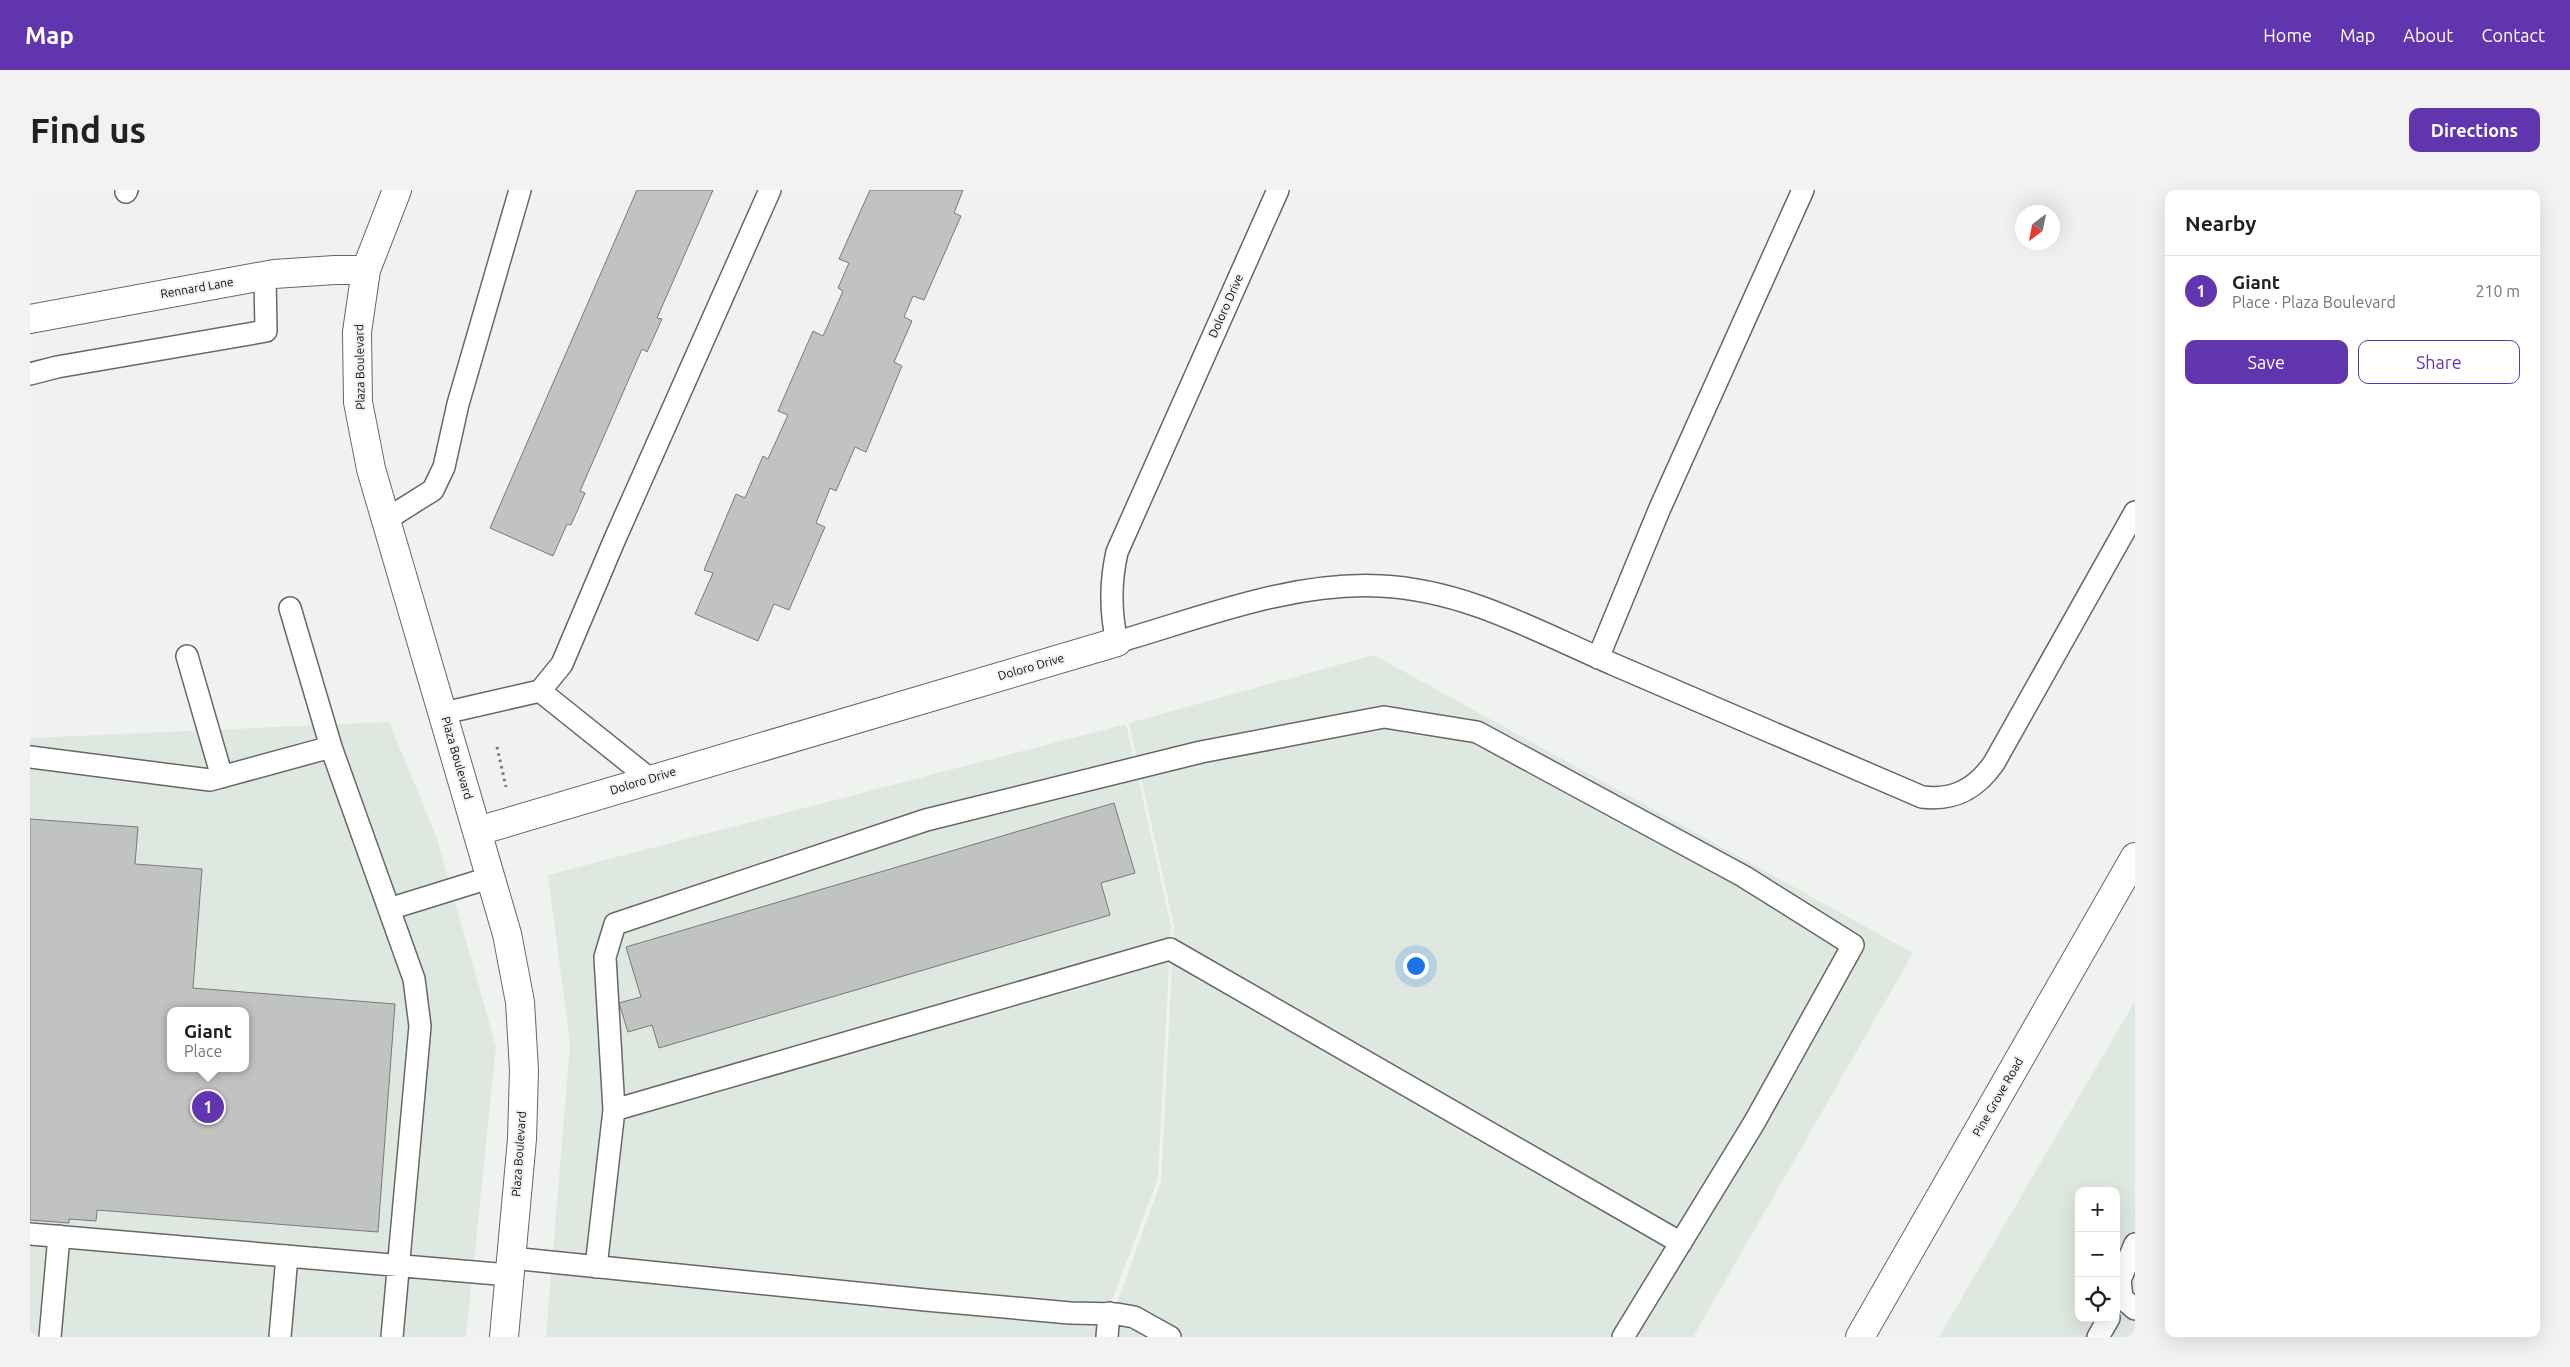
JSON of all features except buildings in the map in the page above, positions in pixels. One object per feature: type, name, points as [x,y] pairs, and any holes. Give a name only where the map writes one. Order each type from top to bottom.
[{"type":"street","name":"Plaza Boulevard","points":[[397,190],[366,270],[357,332],[358,402],[372,469],[508,934],[520,1002],[524,1070],[522,1139],[504,1337]]},
{"type":"street","name":"Rennard Lane","points":[[30,319],[265,276],[335,270],[366,270]]},
{"type":"street","name":"Doloro Drive","points":[[478,831],[1118,642]]},
{"type":"street","name":"Pine Grove Road","points":[[1860,1337],[2132,870]]},
{"type":"lane","points":[[387,520],[434,490],[444,467],[458,404],[520,190]]},
{"type":"lane","points":[[444,714],[540,691],[562,664],[614,540],[770,190]]},
{"type":"lane","name":"Doloro Drive","points":[[1118,642],[1112,617],[1111,578],[1117,552],[1278,190]]},
{"type":"lane","points":[[1598,658],[1660,508],[1803,190]]},
{"type":"lane","points":[[30,374],[57,366],[266,331],[265,276]]},
{"type":"lane","points":[[1118,642],[1285,594],[1323,587],[1380,586],[1436,592],[1492,609],[1598,658],[1922,797],[1939,799],[1964,792],[1984,777],[1994,763],[2135,512]]},
{"type":"lane","points":[[290,608],[331,748],[414,979],[420,1026],[392,1337]]},
{"type":"lane","points":[[187,656],[222,777]]},
{"type":"lane","points":[[540,691],[650,779]]},
{"type":"lane","points":[[596,1267],[614,1110],[605,957],[615,924],[926,820],[1201,752],[1384,717],[1477,732],[1743,876],[1853,945],[1754,1123],[1623,1337]]},
{"type":"lane","points":[[30,758],[210,780],[331,748]]},
{"type":"lane","points":[[389,909],[492,877]]},
{"type":"lane","points":[[614,1110],[1170,949],[1681,1243]]},
{"type":"lane","points":[[30,1234],[398,1266],[596,1267],[1070,1313],[1109,1313],[1134,1317],[1170,1337]]},
{"type":"lane","points":[[50,1337],[59,1236]]},
{"type":"lane","points":[[2125,1305],[2120,1280],[2135,1244]]},
{"type":"lane","points":[[280,1337],[287,1256]]},
{"type":"lane","points":[[1107,1337],[1109,1313]]},
{"type":"lane","points":[[2098,1337],[2107,1322]]},
{"type":"path","points":[[496,747],[507,790]]},
{"type":"shaded area","points":[[1374,655],[1913,953],[1693,1337],[1111,1337],[1112,1317],[1161,1181],[1174,926],[1129,723]]},
{"type":"shaded area","points":[[389,722],[437,838],[496,1047],[466,1337],[30,1337],[30,738]]},
{"type":"shaded area","points":[[1126,724],[1171,926],[1158,1179],[1104,1321],[1102,1337],[546,1337],[570,1044],[548,875]]},
{"type":"shaded area","points":[[2135,1001],[2135,1337],[1939,1337]]},
{"type":"place","name":"Giant","points":[[208,1107]]}]
